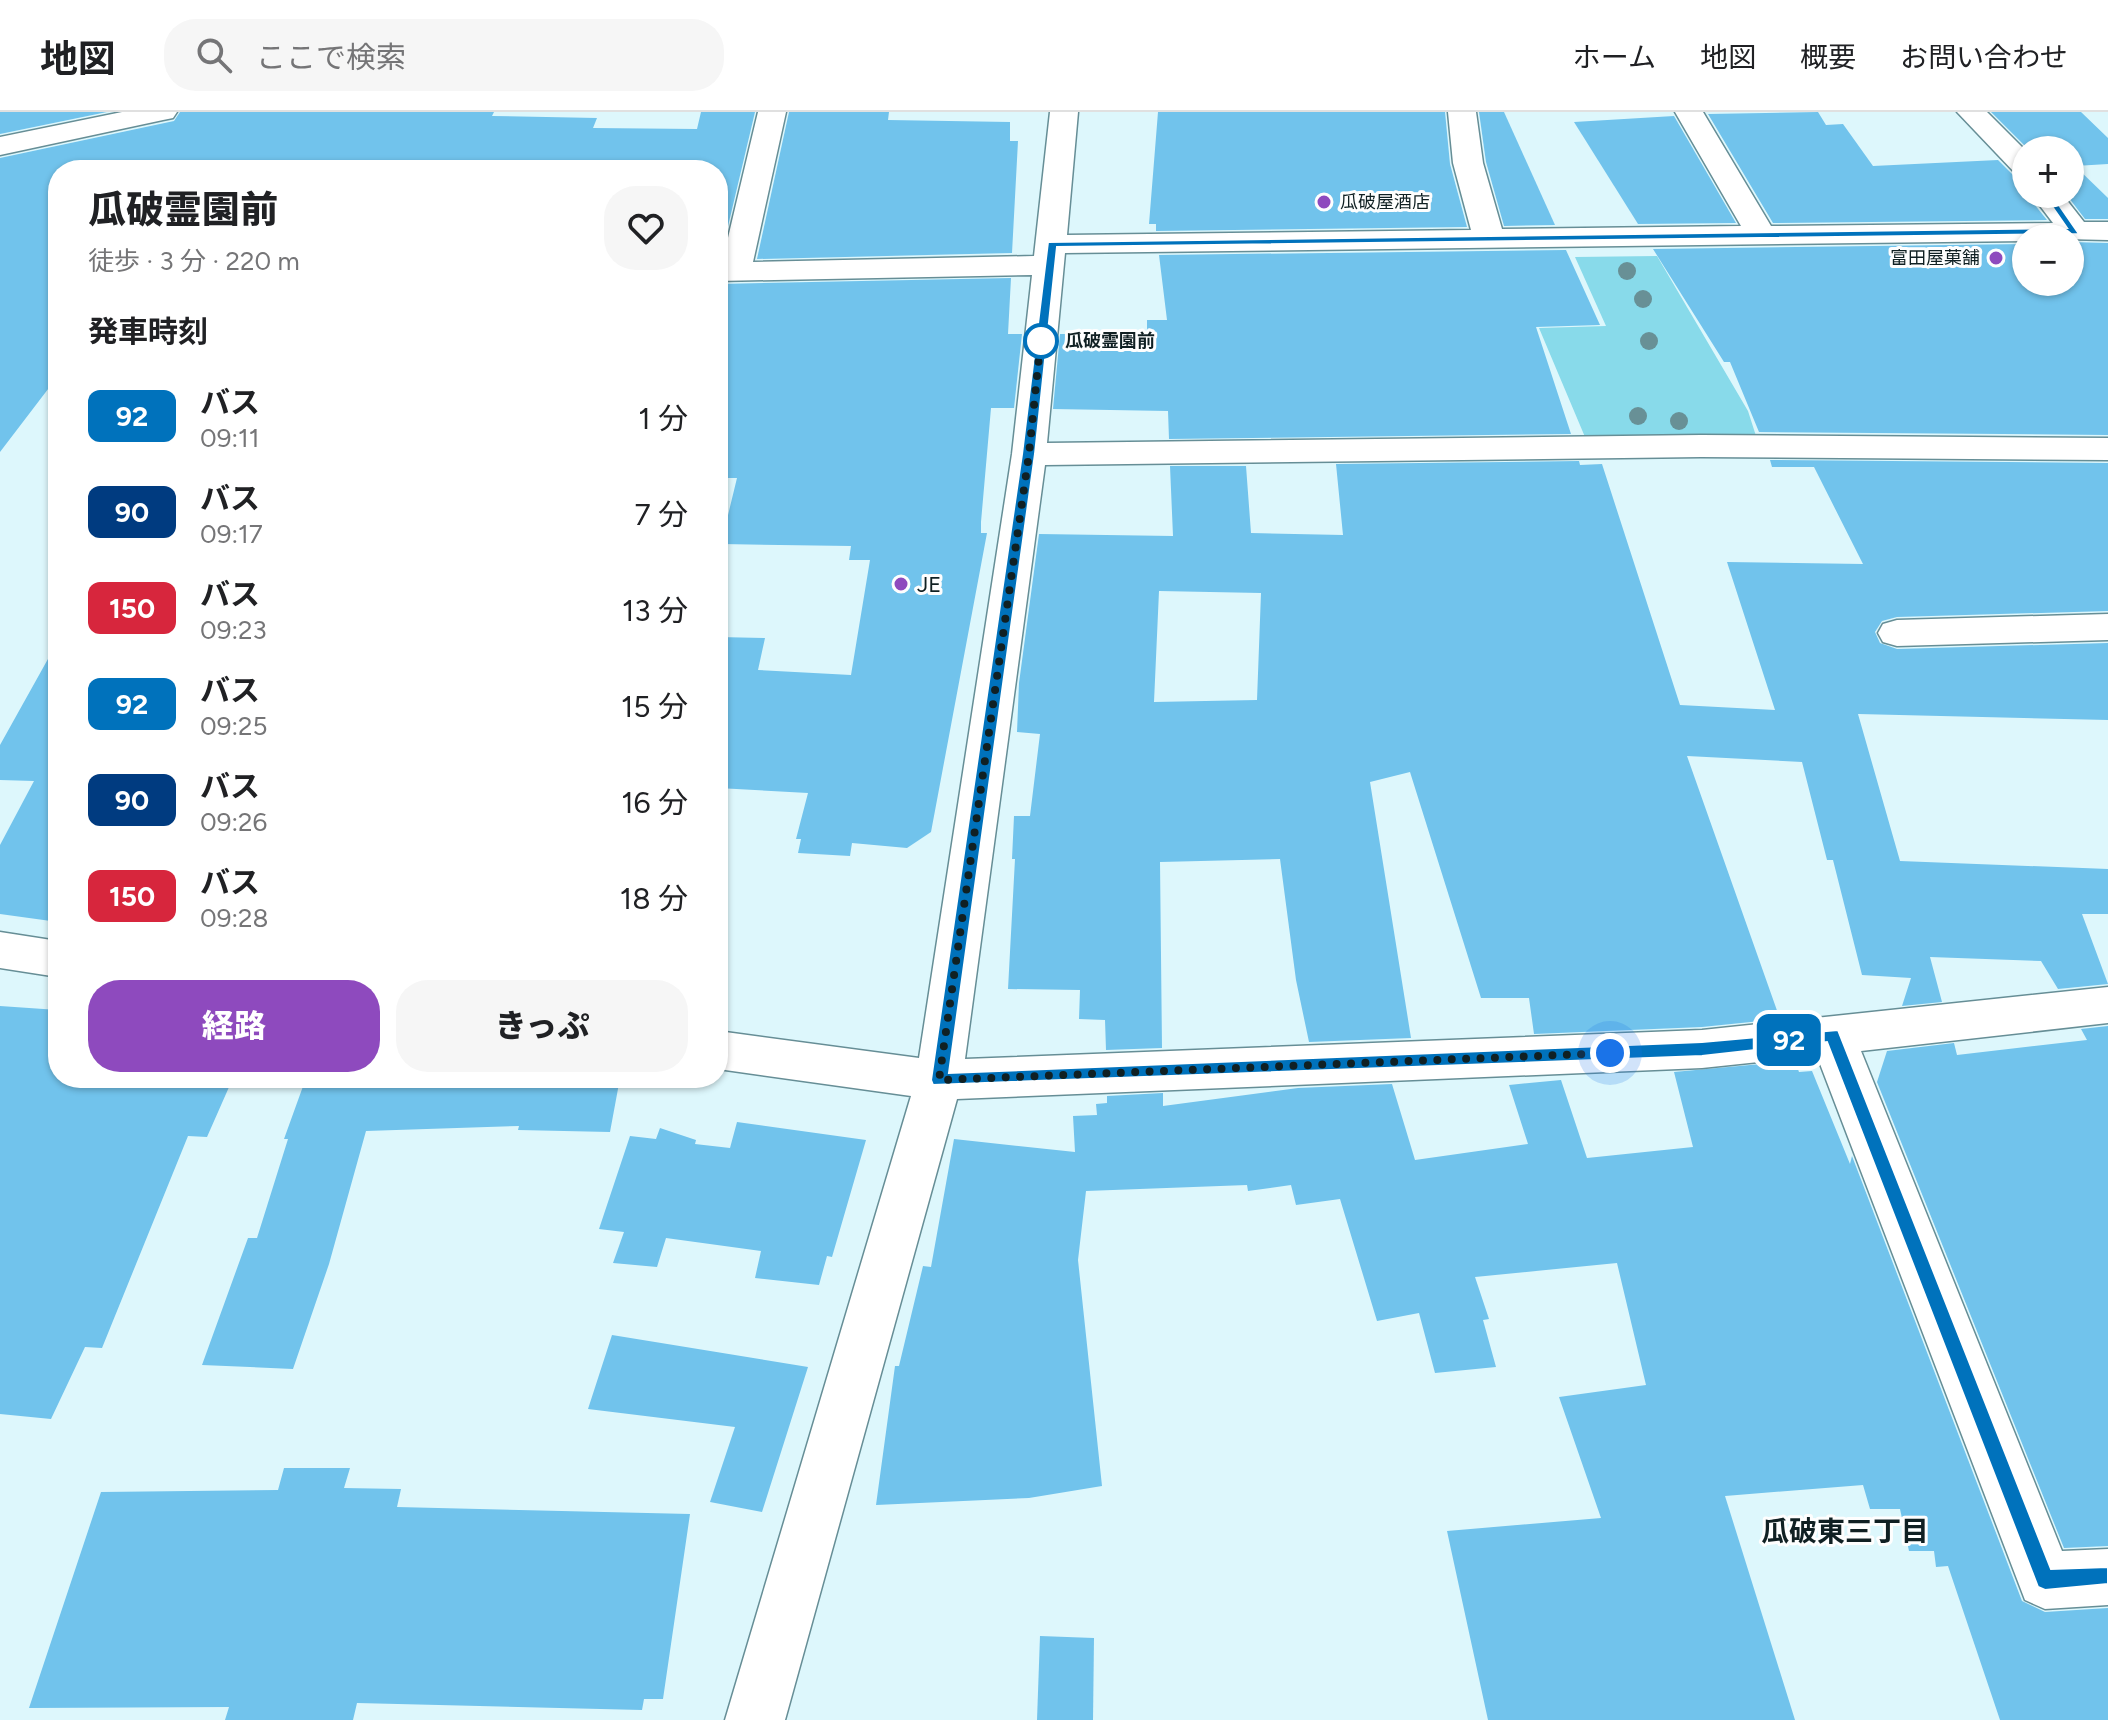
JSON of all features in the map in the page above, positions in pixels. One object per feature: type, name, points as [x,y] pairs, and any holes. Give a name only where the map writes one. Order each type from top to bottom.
[{"type":"street","points":[[0,146],[163,112]]},
{"type":"street","points":[[728,265],[772,112]]},
{"type":"street","points":[[755,1720],[939,1080],[1029,454],[1064,112]]},
{"type":"street","points":[[1462,112],[1468,163],[1489,239]]},
{"type":"street","points":[[1689,112],[1762,236]]},
{"type":"street","points":[[1971,112],[2012,154]]},
{"type":"street","points":[[2057,208],[2070,224]]},
{"type":"street","points":[[728,272],[1050,254],[1489,239],[2012,232]]},
{"type":"street","points":[[2084,236],[2106,249]]},
{"type":"street","points":[[1029,454],[1701,446],[2108,449]]},
{"type":"street","points":[[1897,633],[2108,627]]},
{"type":"street","points":[[0,950],[48,957]]},
{"type":"street","points":[[728,1051],[939,1080],[1702,1049],[2108,1005]]},
{"type":"street","points":[[1832,1035],[2045,1580],[2108,1577]]},
{"type":"shaded area","points":[[1657,256],[1748,411],[1756,436],[1585,437],[1539,328],[1606,326],[1575,257]]},
{"type":"building","points":[[0,112],[107,112],[0,134]]},
{"type":"building","points":[[180,112],[494,112],[492,116],[597,118],[593,128],[697,129],[701,112],[755,112],[728,226],[728,160],[48,160],[48,389],[0,452],[0,158],[174,121]]},
{"type":"building","points":[[789,112],[889,112],[888,120],[1010,122],[1010,141],[1018,141],[1012,253],[757,259]]},
{"type":"building","points":[[1158,112],[1445,112],[1450,164],[1467,227],[1156,231],[1156,224],[1149,224]]},
{"type":"building","points":[[1479,112],[1504,112],[1555,225],[1504,226],[1486,162]]},
{"type":"building","points":[[1818,112],[1826,125],[1843,124],[1873,166],[1998,160],[2012,174],[2012,208],[2037,208],[2047,220],[1773,223],[1708,114]]},
{"type":"building","points":[[1991,112],[2081,112],[2108,138],[2108,164],[2084,165],[2084,136],[2015,136]]},
{"type":"building","points":[[1674,116],[1736,223],[1638,224],[1574,122]]},
{"type":"building","points":[[2084,175],[2108,198],[2108,219],[2085,219],[2077,208],[2084,208]]},
{"type":"building","points":[[2084,242],[2108,243],[2108,435],[1759,432],[1730,362],[1724,362],[1653,249],[2012,244],[2012,296],[2084,296]]},
{"type":"building","points":[[1566,250],[1600,325],[1536,327],[1571,434],[1169,439],[1168,411],[1053,409],[1060,334],[1147,334],[1147,320],[1167,320],[1159,255]]},
{"type":"building","points":[[1011,278],[1008,334],[1022,334],[1014,408],[991,408],[981,522],[981,533],[987,533],[931,832],[907,848],[852,843],[850,856],[798,853],[801,839],[796,839],[808,793],[728,789],[728,637],[765,638],[758,670],[851,675],[870,560],[849,560],[851,546],[728,544],[728,515],[737,478],[728,478],[728,284]]},
{"type":"building","points":[[1770,460],[2108,463],[2108,611],[1897,617],[1882,621],[1875,632],[1880,643],[1897,649],[2108,643],[2108,720],[1858,714],[1900,861],[2108,869],[2108,914],[2082,914],[2108,984],[2058,989],[2041,961],[1930,957],[1942,1002],[1902,1006],[1911,978],[1862,975],[1833,860],[1827,860],[1802,762],[1687,756],[1780,1019],[1702,1027],[1534,1034],[1529,998],[1481,998],[1410,772],[1370,782],[1411,1038],[1309,1042],[1296,980],[1280,859],[1160,862],[1162,1048],[1106,1050],[1105,1020],[1079,1019],[1080,990],[1008,989],[1015,859],[1012,859],[1014,816],[1030,816],[1040,734],[1017,732],[1019,683],[1039,534],[1173,536],[1170,466],[1246,466],[1251,533],[1343,535],[1336,464],[1579,461],[1580,465],[1602,464],[1680,705],[1775,710],[1727,562],[1863,564],[1814,467],[1772,467]],"holes":[[[1159,591],[1261,593],[1257,700],[1154,702]]]},
{"type":"building","points":[[48,659],[48,921],[0,914],[0,845],[34,781],[0,780],[0,745]]},
{"type":"building","points":[[0,1006],[48,1009],[48,1088],[229,1088],[207,1137],[188,1136],[102,1348],[85,1347],[51,1419],[0,1414]]},
{"type":"building","points":[[2108,1026],[2108,1546],[2064,1548],[1877,1082],[1887,1051],[1954,1043],[1957,1055],[2087,1040],[2081,1029]]},
{"type":"building","points":[[1795,1061],[1799,1072],[1812,1071],[1850,1164],[1852,1156],[2022,1601],[2045,1612],[2108,1608],[2108,1720],[2000,1720],[1948,1566],[1936,1567],[1934,1551],[1909,1551],[1900,1509],[1870,1509],[1863,1485],[1725,1496],[1795,1720],[1488,1720],[1447,1531],[1601,1518],[1559,1397],[1646,1385],[1617,1263],[1475,1277],[1489,1319],[1483,1320],[1496,1367],[1435,1373],[1419,1313],[1377,1321],[1340,1199],[1296,1205],[1291,1185],[1248,1191],[1247,1185],[1086,1191],[1078,1260],[1102,1486],[1029,1498],[876,1505],[895,1366],[899,1366],[923,1266],[931,1267],[954,1139],[1075,1152],[1073,1116],[1097,1115],[1096,1104],[1107,1103],[1107,1096],[1163,1093],[1163,1106],[1298,1088],[1392,1084],[1415,1160],[1528,1144],[1509,1085],[1561,1080],[1587,1158],[1693,1147],[1674,1072]]},
{"type":"building","points":[[302,1088],[618,1088],[610,1132],[518,1130],[519,1126],[366,1131],[329,1264],[293,1369],[202,1365],[248,1238],[257,1238],[288,1139],[284,1139]]},
{"type":"building","points":[[737,1122],[866,1140],[832,1257],[827,1256],[819,1285],[755,1278],[761,1251],[666,1238],[657,1267],[613,1263],[624,1232],[599,1229],[630,1136],[656,1139],[660,1128],[696,1140],[695,1144],[730,1148]]},
{"type":"building","points":[[612,1335],[808,1367],[762,1512],[710,1502],[735,1427],[588,1409]]},
{"type":"building","points":[[284,1468],[350,1468],[344,1488],[401,1489],[397,1507],[690,1514],[663,1699],[644,1699],[642,1710],[357,1703],[353,1720],[225,1720],[229,1707],[29,1708],[101,1492],[278,1490]]},
{"type":"building","points":[[1040,1636],[1094,1638],[1093,1720],[1037,1720]]},
{"type":"bus line","name":"92","points":[[2057,208],[2075,231],[1052,244],[1029,454],[939,1080],[1702,1049],[1832,1035],[2045,1580],[2108,1577]]},
{"type":"place","name":"瓜破屋酒店","points":[[1324,202]]},
{"type":"place","name":"富田屋菓舗","points":[[1996,258]]},
{"type":"place","name":"瓜破霊園前","points":[[1041,341]]},
{"type":"place","name":"JE","points":[[901,584]]},
{"type":"district","name":"瓜破東三丁目","points":[[1845,1531]]},
{"type":"route","points":[[1041,341],[1041,337],[1029,454],[939,1080],[1610,1053]]}]
